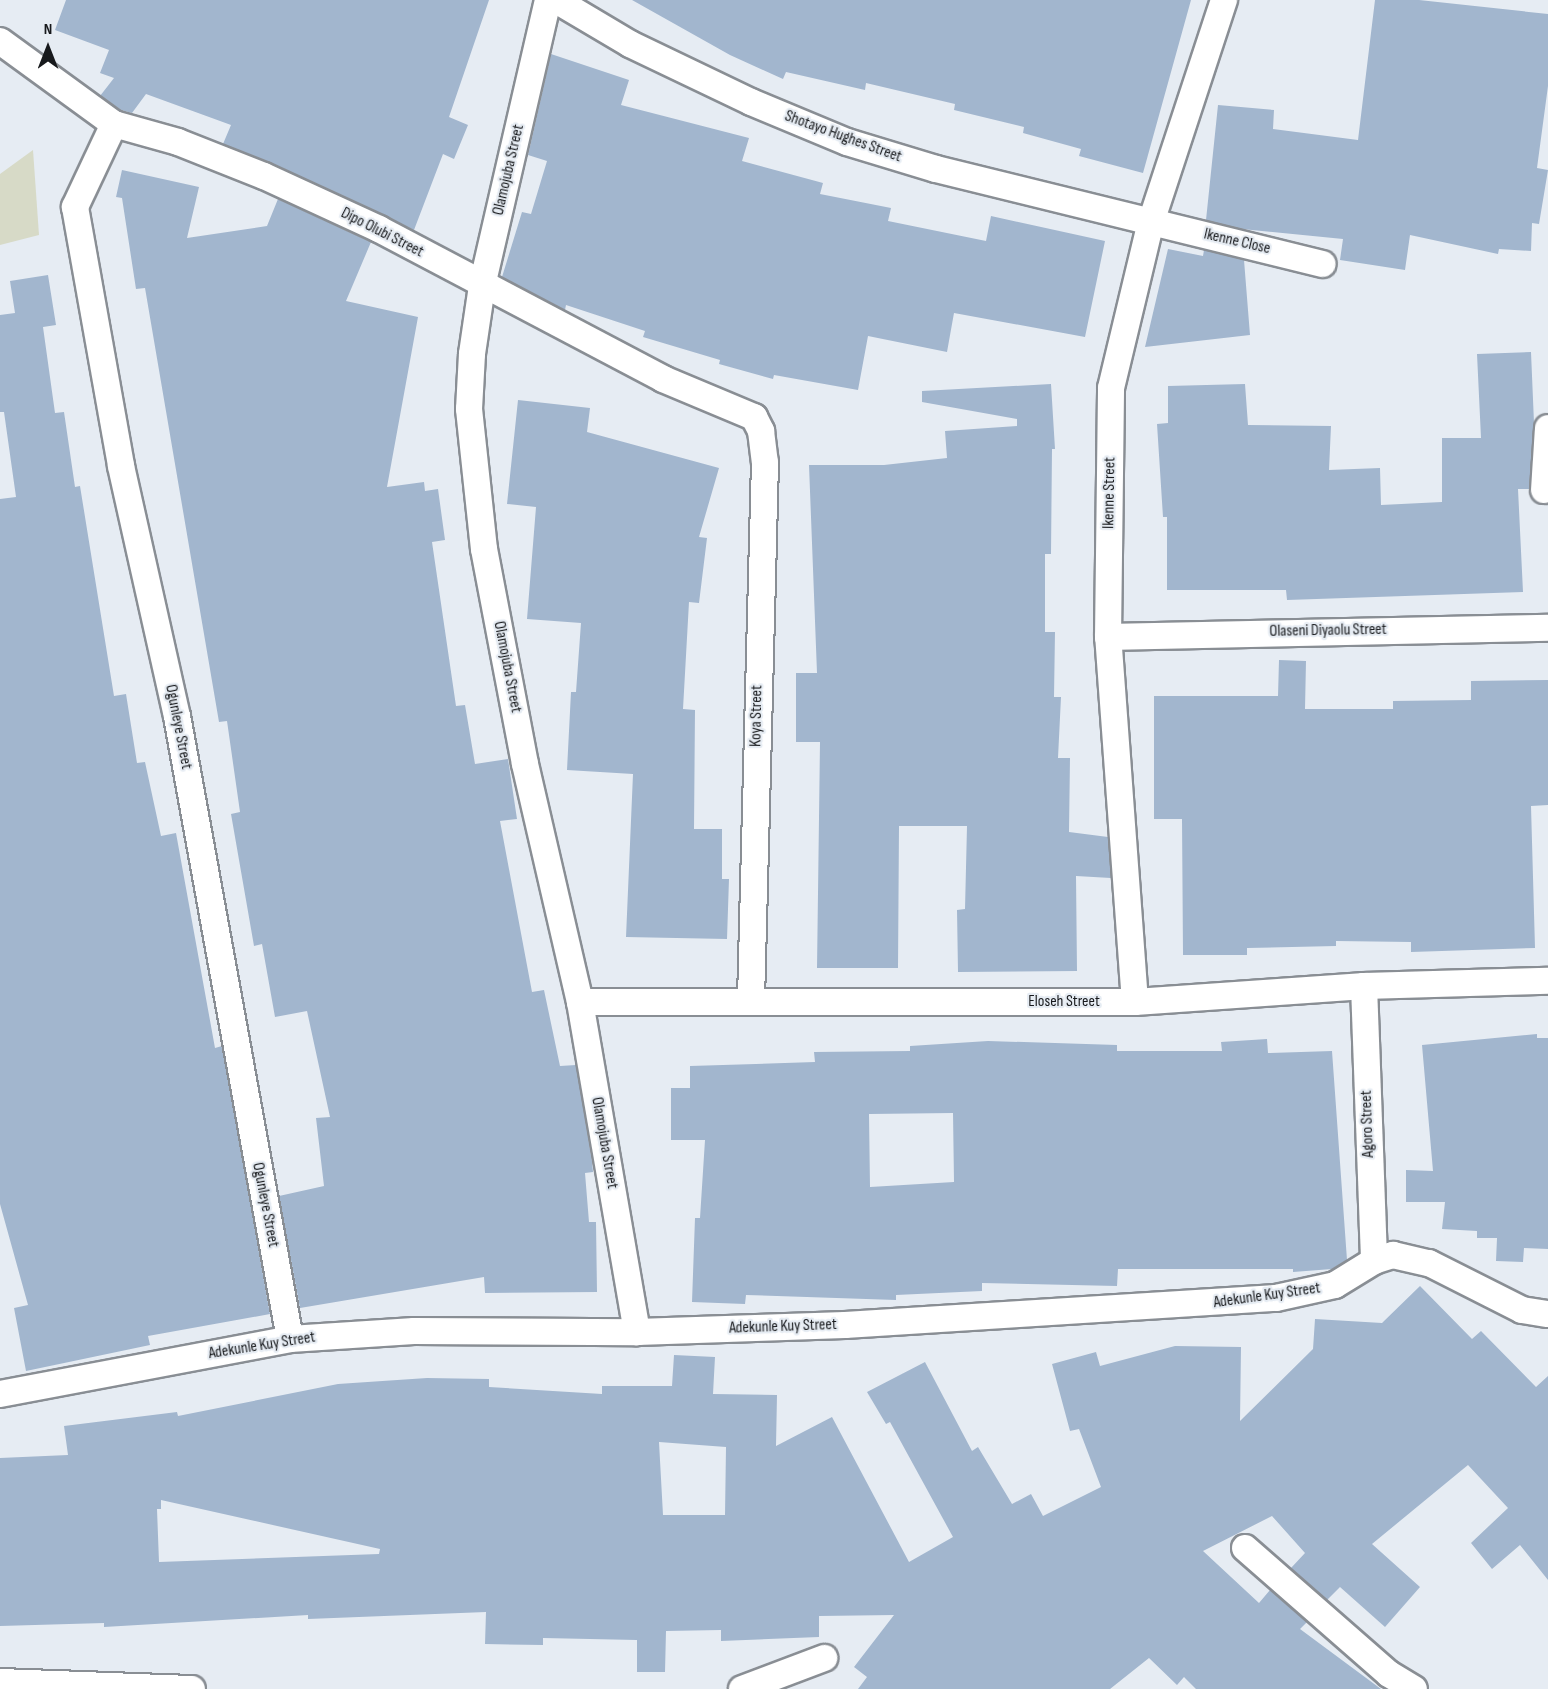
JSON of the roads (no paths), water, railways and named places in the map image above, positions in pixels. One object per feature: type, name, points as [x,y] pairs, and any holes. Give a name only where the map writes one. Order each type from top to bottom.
[{"type":"street","name":"Olamojuba Street","points":[[548,0],[482,286],[472,354],[469,409],[484,549],[525,764],[580,1002],[637,1332]]},
{"type":"street","name":"Shotayo Hughes Street","points":[[556,0],[630,44],[751,102],[847,142],[1151,222]]},
{"type":"street","name":"Ikenne Street","points":[[1135,1002],[1108,637],[1111,388],[1151,222],[1224,0]]},
{"type":"street","name":"Dipo Olubi Street","points":[[0,41],[114,124],[178,142],[264,176],[380,229],[482,286],[663,379],[754,417],[761,431]]},
{"type":"street","name":"Ogunleye Street","points":[[114,124],[75,207],[121,466],[177,716],[290,1339]]},
{"type":"street","name":"Ikenne Close","points":[[1151,222],[1322,264]]},
{"type":"street","points":[[1544,490],[1548,428]]},
{"type":"street","name":"Koya Street","points":[[751,1001],[765,462],[761,431]]},
{"type":"street","name":"Olaseni Diyaolu Street","points":[[1108,637],[1548,628]]},
{"type":"street","name":"Eloseh Street","points":[[580,1002],[1135,1002],[1365,986],[1548,981]]},
{"type":"street","name":"Agoro Street","points":[[1365,986],[1374,1261]]},
{"type":"street","name":"Adekunle Kuy Street","points":[[0,1394],[290,1339],[414,1331],[637,1332],[845,1325],[1265,1299],[1335,1285],[1374,1261],[1393,1255],[1429,1263],[1522,1310],[1548,1314]]},
{"type":"street","points":[[1245,1548],[1389,1674],[1414,1689]]},
{"type":"street","points":[[742,1689],[824,1658]]},
{"type":"street","points":[[0,1682],[192,1689]]}]
